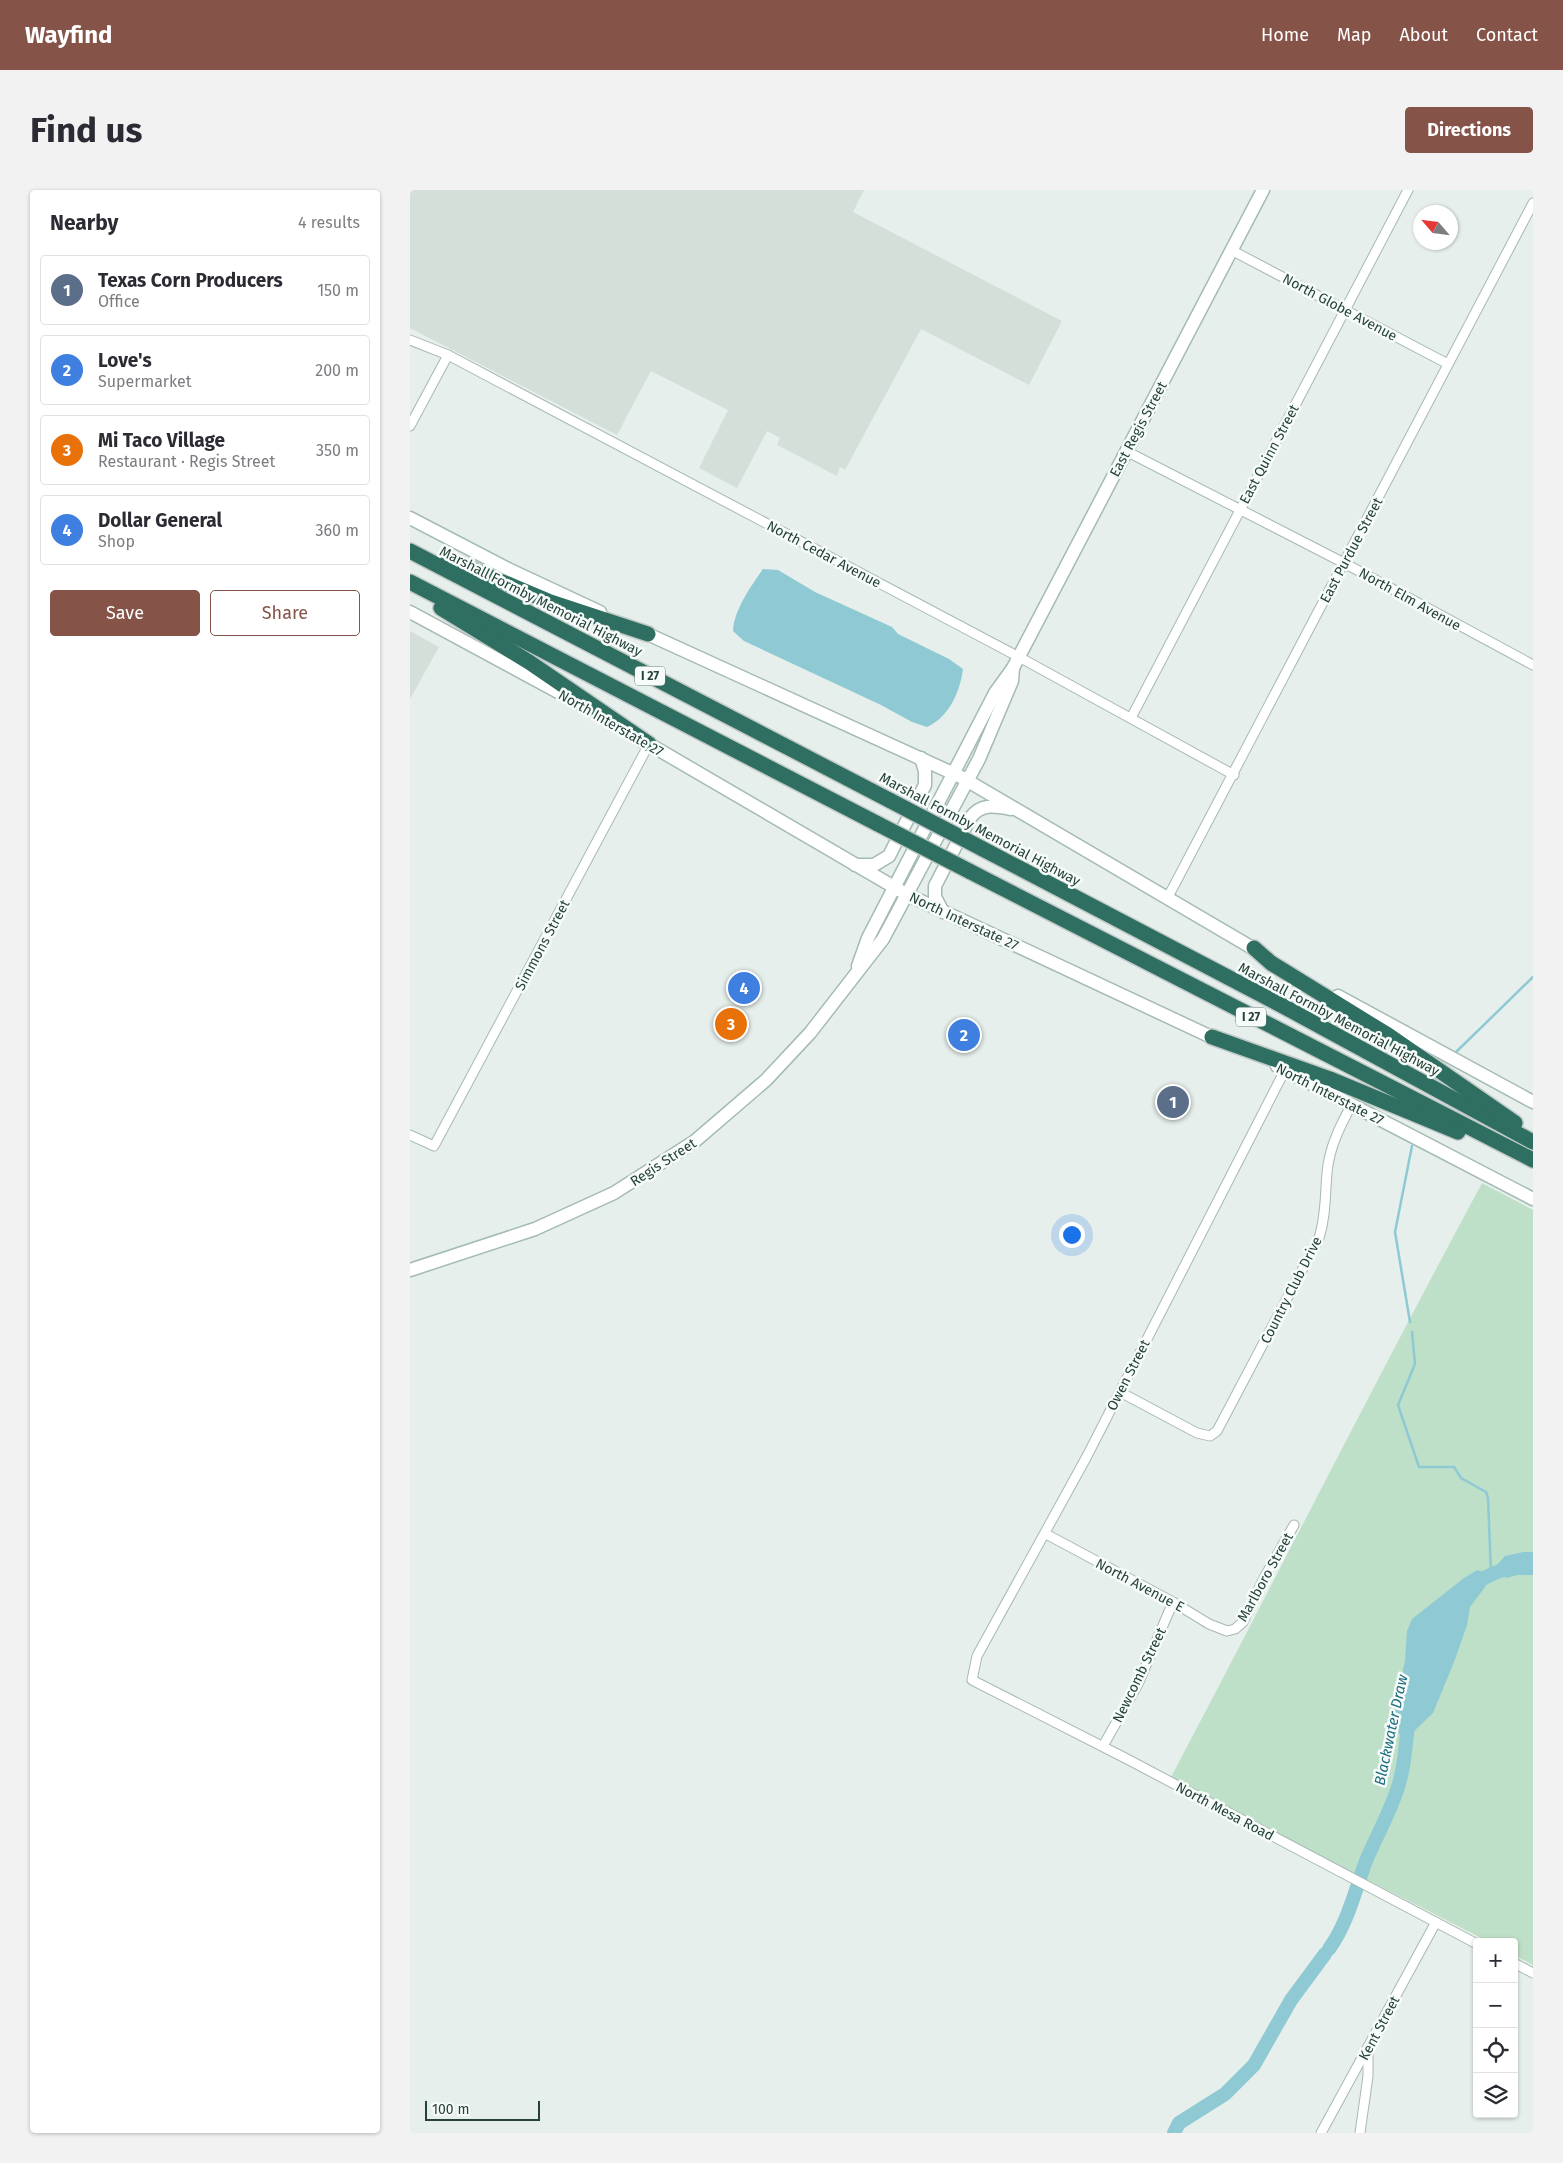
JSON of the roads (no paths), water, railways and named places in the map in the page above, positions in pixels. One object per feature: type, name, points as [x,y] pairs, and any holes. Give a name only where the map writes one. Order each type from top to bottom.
[{"type":"highway","points":[[410,543],[532,595],[648,634]]},
{"type":"highway","name":"Marshall Formby Memorial Highway","points":[[410,551],[1289,1010],[1533,1142]]},
{"type":"highway","name":"I 27","points":[[410,582],[1533,1160]]},
{"type":"highway","points":[[410,589],[529,662],[649,744]]},
{"type":"highway","points":[[1254,948],[1271,963],[1388,1035],[1533,1134]]},
{"type":"highway","points":[[1212,1037],[1330,1079],[1413,1112],[1469,1137],[1533,1170]]},
{"type":"main road","name":"East Regis Street","points":[[953,773],[995,693],[1016,663],[1263,190]]},
{"type":"main road","points":[[410,518],[508,569],[967,780],[1254,948],[1533,1102]]},
{"type":"main road","name":"North Interstate 27","points":[[410,612],[649,744],[894,888],[1285,1070],[1533,1200]]},
{"type":"main road","name":"East Regis Street","points":[[967,780],[1000,710],[1012,681],[1016,663]]},
{"type":"main road","points":[[855,865],[874,865],[889,856],[925,785],[925,771],[921,758]]},
{"type":"main road","name":"Regis Street","points":[[858,969],[868,938],[953,773]]},
{"type":"main road","name":"Regis Street","points":[[410,1270],[557,1220],[614,1193],[668,1160],[724,1118],[766,1080],[810,1033],[882,939],[967,780]]},
{"type":"main road","points":[[943,912],[935,897],[936,882],[976,811],[990,806],[1018,810]]},
{"type":"street","name":"East Quinn Street","points":[[1131,718],[1408,190]]},
{"type":"street","name":"East Purdue Street","points":[[1168,897],[1234,775],[1533,203]]},
{"type":"street","name":"North Globe Avenue","points":[[1231,250],[1448,364]]},
{"type":"street","name":"North Cedar Avenue","points":[[410,340],[448,355],[1016,663],[1131,718],[1234,775]]},
{"type":"street","points":[[410,426],[448,355]]},
{"type":"street","name":"North Elm Avenue","points":[[1126,452],[1344,563],[1533,665]]},
{"type":"street","name":"Simmons Street","points":[[410,1135],[434,1146],[649,744]]},
{"type":"street","name":"Owen Street","points":[[972,1680],[977,1656],[1046,1534],[1285,1070]]},
{"type":"street","name":"Country Club Drive","points":[[1120,1392],[1197,1432],[1210,1436],[1217,1431],[1319,1238],[1325,1214],[1330,1156],[1335,1138],[1352,1104]]},
{"type":"street","name":"Marlboro Street","points":[[1235,1629],[1243,1622],[1264,1578],[1294,1525]]},
{"type":"street","name":"North Avenue E","points":[[1046,1534],[1223,1630],[1235,1629]]},
{"type":"street","name":"Newcomb Street","points":[[1103,1746],[1138,1684],[1173,1602]]},
{"type":"street","name":"North Mesa Road","points":[[972,1680],[1103,1746],[1473,1942]]},
{"type":"street","name":"Kent Street","points":[[1321,2133],[1368,2050],[1436,1922]]},
{"type":"street","points":[[1518,1966],[1533,1973]]},
{"type":"street","points":[[1360,2133],[1368,2076],[1368,2050]]},
{"type":"water","points":[[763,569],[778,570],[815,592],[892,627],[898,634],[949,659],[963,669],[956,695],[947,710],[935,723],[927,727],[912,722],[881,705],[744,641],[733,631],[736,615],[744,598]]},
{"type":"water","points":[[1533,1552],[1533,1575],[1517,1575],[1507,1578],[1498,1573],[1497,1565],[1505,1556]]},
{"type":"water","points":[[1477,1570],[1484,1572],[1486,1575],[1485,1587],[1470,1607],[1467,1625],[1433,1713],[1410,1735],[1399,1734],[1394,1711],[1405,1661],[1407,1631],[1412,1619]]},
{"type":"waterway","points":[[1455,1053],[1533,977]]},
{"type":"waterway","points":[[1410,1322],[1395,1232],[1412,1146]]},
{"type":"waterway","points":[[1412,1332],[1415,1364],[1398,1405],[1419,1467],[1454,1467],[1461,1478],[1486,1492],[1488,1498],[1491,1573]]},
{"type":"waterway","name":"Blackwater Draw","points":[[1472,1587],[1493,1574],[1533,1563]]},
{"type":"waterway","name":"Blackwater Draw","points":[[1329,1949],[1346,1917],[1366,1861],[1397,1790],[1402,1772],[1410,1717]]},
{"type":"waterway","name":"Blackwater Draw","points":[[1174,2133],[1179,2123],[1225,2094],[1254,2065],[1291,2000],[1325,1954]]},
{"type":"place","name":"Dollar General","points":[[744,988]]},
{"type":"place","name":"Mi Taco Village","points":[[731,1024]]},
{"type":"place","name":"Love's","points":[[964,1035]]},
{"type":"place","name":"Texas Corn Producers","points":[[1173,1102]]}]
